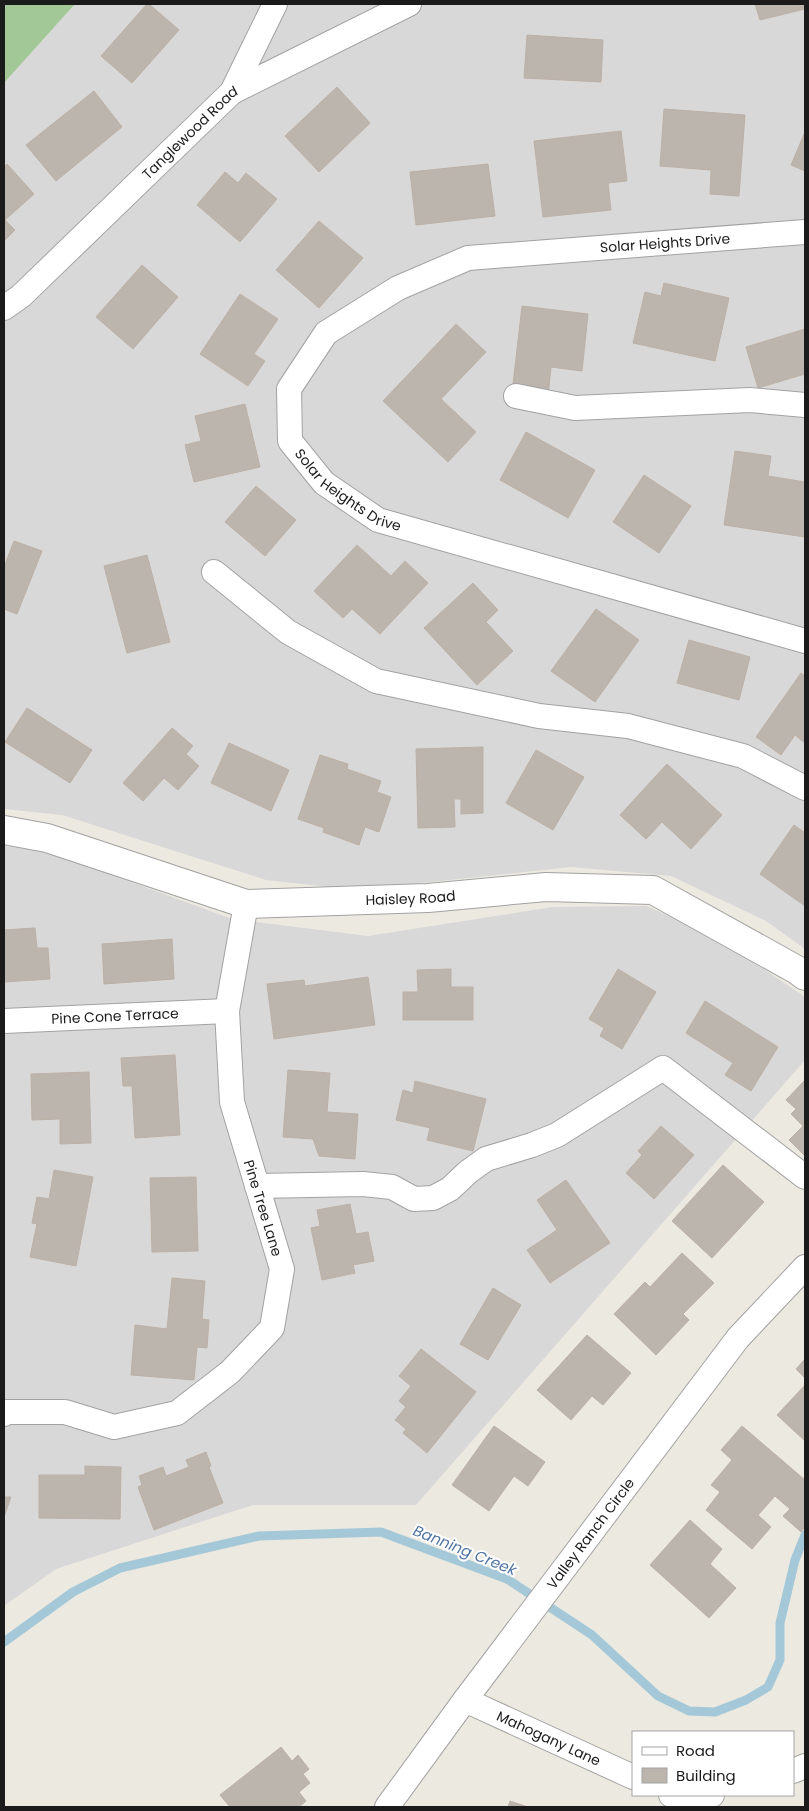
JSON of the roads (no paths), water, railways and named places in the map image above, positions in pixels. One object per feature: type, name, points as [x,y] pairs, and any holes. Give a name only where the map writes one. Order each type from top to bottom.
[{"type":"street","points":[[232,92],[274,4]]},
{"type":"street","name":"Tanglewood Road","points":[[4,308],[21,296],[232,92],[409,4]]},
{"type":"street","name":"Solar Heights Drive","points":[[805,232],[468,258],[398,288],[326,333],[290,389],[290,441],[324,483],[378,520],[805,641]]},
{"type":"street","points":[[516,396],[575,408],[750,400],[805,405]]},
{"type":"street","points":[[214,572],[288,632],[376,681],[539,716],[628,726],[743,756],[805,788]]},
{"type":"street","name":"Haisley Road","points":[[4,830],[48,838],[246,904],[428,898],[546,887],[653,890],[803,970]]},
{"type":"street","name":"Pine Tree Lane","points":[[4,1414],[6,1412],[65,1412],[114,1427],[177,1413],[230,1372],[272,1328],[282,1269],[232,1102],[227,1011],[246,904]]},
{"type":"street","name":"Pine Cone Terrace","points":[[4,1021],[227,1011]]},
{"type":"street","points":[[257,1186],[363,1184],[392,1187],[414,1199],[433,1198],[450,1189],[468,1172],[486,1159],[557,1135],[663,1068],[805,1177]]},
{"type":"street","name":"Valley Ranch Circle","points":[[387,1807],[465,1700],[738,1338],[805,1267]]},
{"type":"street","name":"Mahogany Lane","points":[[465,1700],[632,1777]]},
{"type":"street","points":[[673,1796],[678,1798],[701,1796]]},
{"type":"waterway","name":"Banning Creek","points":[[4,1642],[73,1592],[120,1568],[259,1536],[381,1532],[507,1579],[592,1635],[658,1696],[689,1711],[715,1712],[746,1700],[768,1687],[780,1660],[780,1623],[795,1560],[805,1535]]}]
